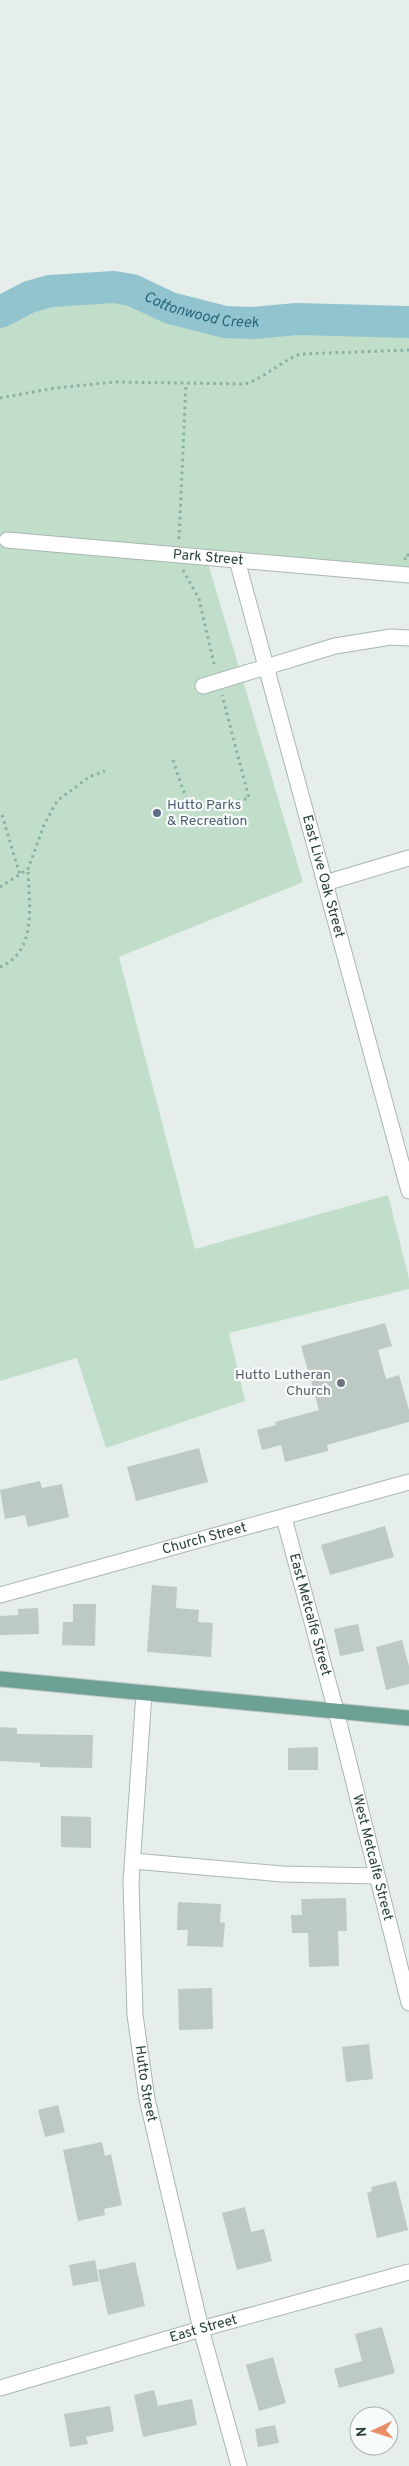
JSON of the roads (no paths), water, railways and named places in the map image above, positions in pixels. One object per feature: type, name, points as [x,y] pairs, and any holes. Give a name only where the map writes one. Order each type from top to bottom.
[{"type":"main road","points":[[0,1679],[409,1718]]},
{"type":"street","name":"Park Street","points":[[7,540],[409,576]]},
{"type":"street","name":"East Live Oak Street","points":[[237,560],[325,883],[404,1152],[409,1191]]},
{"type":"street","points":[[204,686],[267,669],[335,646],[390,637],[409,638]]},
{"type":"street","points":[[325,883],[409,858]]},
{"type":"street","name":"Church Street","points":[[0,1595],[409,1482]]},
{"type":"street","name":"East Metcalfe Street","points":[[284,1518],[336,1711]]},
{"type":"street","name":"Hutto Street","points":[[144,1693],[131,1882],[136,2025],[148,2099],[201,2329],[239,2466]]},
{"type":"street","name":"West Metcalfe Street","points":[[336,1711],[409,2004]]},
{"type":"street","points":[[133,1861],[282,1874],[377,1876]]},
{"type":"street","name":"East Street","points":[[0,2388],[201,2329],[409,2272]]},
{"type":"waterway","name":"Cottonwood Creek","points":[[0,312],[29,297],[50,291],[114,287],[132,290],[170,308],[225,322],[253,323],[297,319],[409,322]]},
{"type":"place","name":"Hutto Parks & Recreation","points":[[157,813]]},
{"type":"place","name":"Hutto Lutheran Church","points":[[341,1383]]}]
